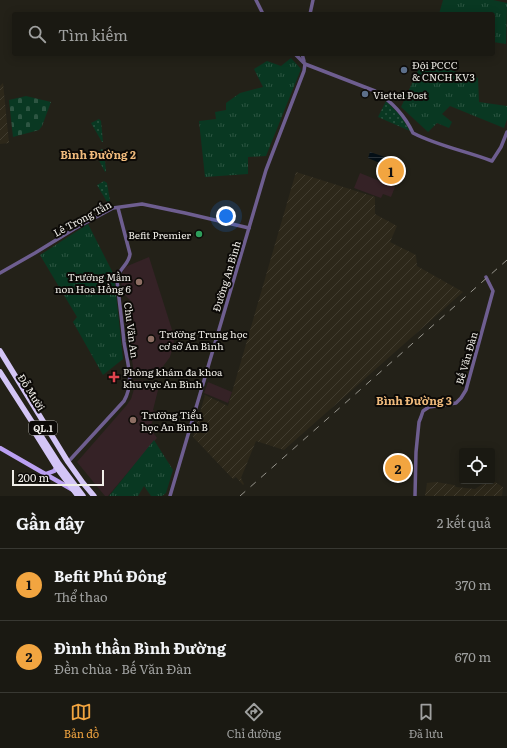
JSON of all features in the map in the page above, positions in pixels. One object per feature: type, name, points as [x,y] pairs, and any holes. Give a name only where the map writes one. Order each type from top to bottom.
[{"type":"highway","name":"Đỗ Mười","points":[[0,351],[67,463]]},
{"type":"highway","name":"Đỗ Mười","points":[[0,357],[67,463],[91,496]]},
{"type":"highway","name":"Đỗ Mười","points":[[0,372],[58,466],[81,496]]},
{"type":"highway","name":"Đỗ Mười","points":[[0,377],[74,490],[81,496]]},
{"type":"highway","name":"QL.1","points":[[67,463],[94,496]]},
{"type":"highway","name":"QL.1","points":[[83,483],[88,484],[98,496]]},
{"type":"main road","points":[[0,448],[74,490]]},
{"type":"main road","points":[[46,474],[54,471],[58,466]]},
{"type":"street","points":[[256,0],[263,12]]},
{"type":"street","points":[[310,12],[313,0]]},
{"type":"street","points":[[297,56],[306,64],[375,91],[383,96],[399,112],[410,126],[413,133],[429,141],[492,161],[501,147],[507,132]]},
{"type":"street","points":[[302,56],[306,64]]},
{"type":"street","name":"Đường An Bình","points":[[170,496],[266,170],[306,64]]},
{"type":"street","name":"Lê Trọng Tấn","points":[[0,273],[74,228],[113,208],[142,204],[249,228]]},
{"type":"street","name":"Chu Văn An","points":[[67,463],[124,401],[129,388],[130,376],[124,344],[117,280],[121,269],[130,259],[130,254],[118,208]]},
{"type":"street","name":"Bế Văn Đàn","points":[[415,496],[416,452],[419,422],[424,411],[427,409],[456,403],[466,390],[493,291],[487,279]]},
{"type":"shaded area","points":[[3,83],[9,143],[0,144],[0,86]]},
{"type":"shaded area","points":[[370,152],[385,157],[382,164],[368,158]]},
{"type":"shaded area","points":[[296,172],[375,197],[375,214],[397,226],[390,242],[416,255],[417,266],[463,292],[284,450],[256,441],[241,478],[244,484],[243,485],[236,477],[233,479],[193,437],[205,395],[228,406]]},
{"type":"shaded area","points":[[360,173],[395,187],[391,197],[383,194],[381,198],[354,188]]},
{"type":"shaded area","name":"Trường Trung học cơ sở An Bình","points":[[149,257],[173,333],[174,344],[170,357],[161,369],[150,374],[134,373],[124,309],[133,306],[131,301],[122,292],[121,277],[125,267]]},
{"type":"shaded area","points":[[134,380],[160,382],[153,410],[156,412],[150,428],[157,438],[108,496],[105,496],[77,462],[131,399],[134,389]]},
{"type":"shaded area","points":[[208,382],[232,392],[228,403],[204,393]]},
{"type":"shaded area","points":[[436,482],[454,485],[456,487],[475,489],[482,484],[495,484],[495,482],[503,487],[502,496],[425,496],[427,483]]},
{"type":"green space","points":[[443,0],[493,0],[507,3],[506,44],[495,42],[495,12],[440,12]]},
{"type":"green space","points":[[291,58],[301,69],[266,156],[248,157],[248,174],[205,177],[199,121],[216,119],[215,112],[226,110],[226,103],[240,93],[263,87],[254,69],[267,61],[281,66]]},
{"type":"green space","points":[[422,62],[478,78],[479,102],[507,106],[507,119],[504,128],[450,106],[442,114],[452,122],[449,128],[437,123],[428,132],[401,107]]},
{"type":"green space","points":[[26,96],[51,102],[39,130],[13,137],[9,100]]},
{"type":"green space","points":[[386,101],[400,115],[410,131],[378,117]]},
{"type":"green space","points":[[99,119],[101,121],[103,142],[91,123]]},
{"type":"green space","points":[[102,149],[104,151],[105,172],[95,153]]},
{"type":"green space","points":[[104,181],[107,183],[110,201],[107,202],[97,185]]},
{"type":"green space","points":[[88,224],[114,275],[123,359],[103,375],[73,322],[77,317],[40,255]]},
{"type":"green space","points":[[154,440],[173,470],[166,493],[162,496],[151,496],[144,486],[138,496],[109,496]]},
{"type":"railway","points":[[240,496],[507,260]]},
{"type":"place","name":"Đội PCCC & CNCH KV3","points":[[404,70]]},
{"type":"place","name":"Viettel Post","points":[[365,94]]},
{"type":"place","name":"Befit Phú Đông","points":[[391,171]]},
{"type":"place","name":"Befit Premier","points":[[199,234]]},
{"type":"place","name":"Trường Mầm non Hoa Hồng 6","points":[[139,282]]},
{"type":"place","name":"Trường Trung học cơ sở An Bình","points":[[151,339]]},
{"type":"place","name":"Phòng khám đa khoa khu vực An Bình","points":[[114,377]]},
{"type":"place","name":"Trường Tiểu học An Bình B","points":[[133,420]]},
{"type":"place","name":"Đình thần Bình Đường","points":[[398,468]]},
{"type":"district","name":"Bình Đường 2","points":[[98,154]]},
{"type":"district","name":"Bình Đường 3","points":[[414,400]]}]
